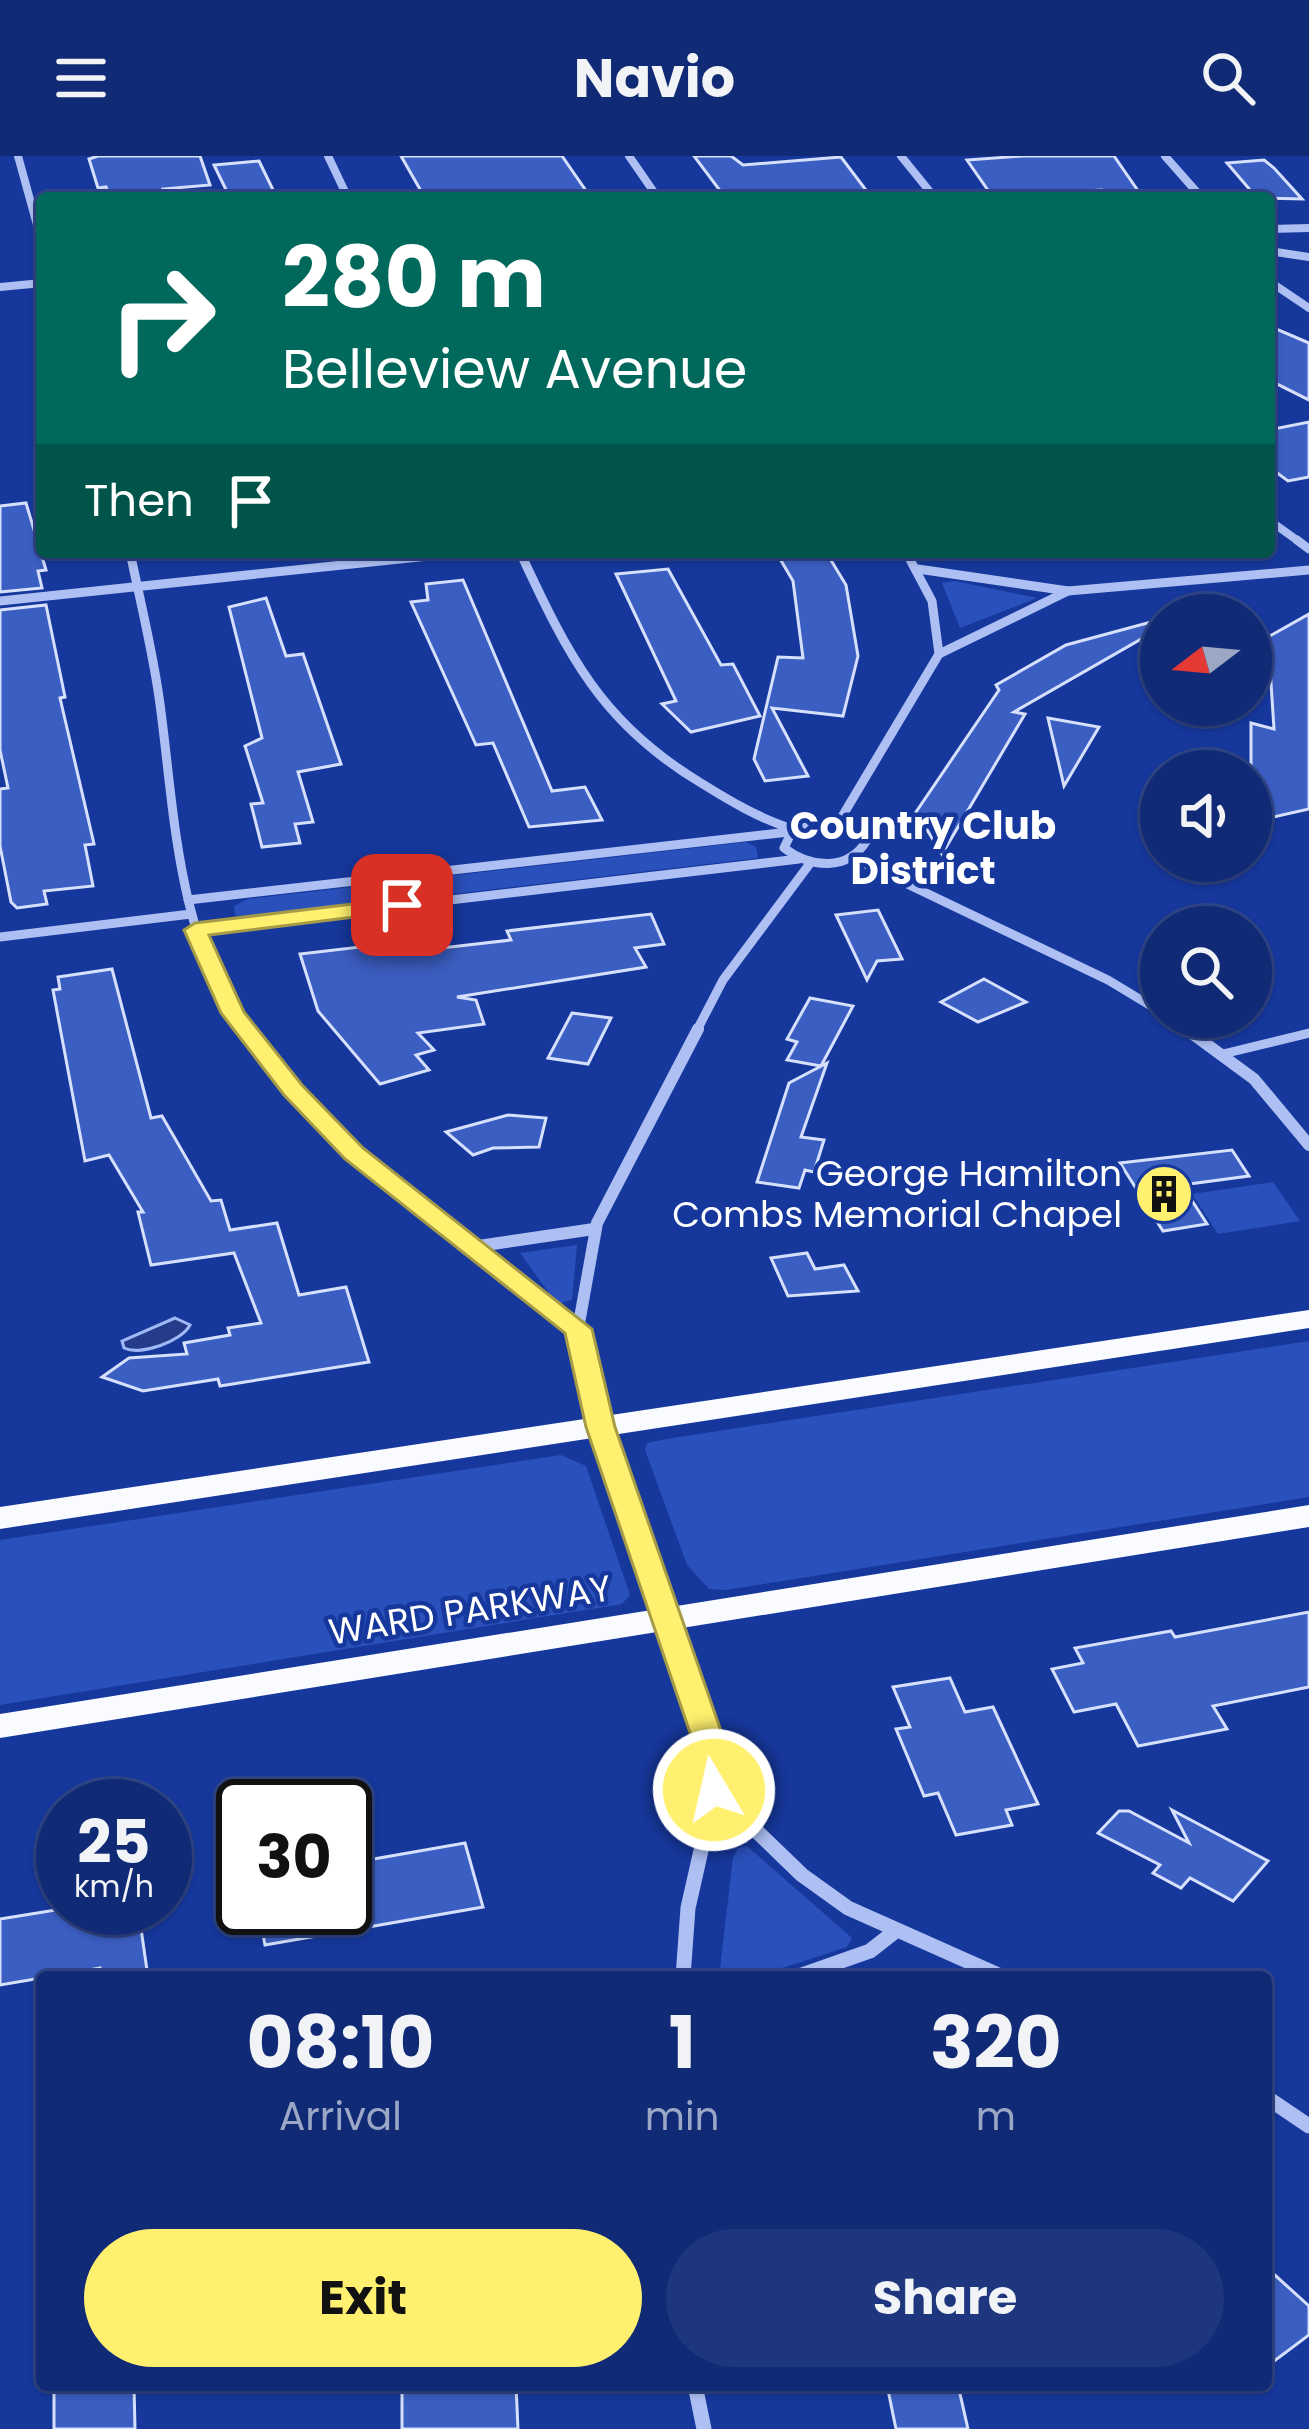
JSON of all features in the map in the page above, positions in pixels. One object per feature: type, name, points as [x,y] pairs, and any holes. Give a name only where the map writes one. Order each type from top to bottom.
[{"type":"main road","points":[[0,1518],[1309,1319]]},
{"type":"main road","name":"WARD PARKWAY","points":[[0,1726],[1309,1516]]},
{"type":"street","points":[[18,156],[36,221]]},
{"type":"street","points":[[328,156],[345,192]]},
{"type":"street","points":[[628,156],[654,192]]},
{"type":"street","points":[[901,156],[929,192]]},
{"type":"street","points":[[1165,156],[1197,192]]},
{"type":"street","points":[[1275,230],[1309,228]]},
{"type":"street","points":[[1275,252],[1309,257]]},
{"type":"street","points":[[0,287],[36,284]]},
{"type":"street","points":[[1275,284],[1309,308]]},
{"type":"street","points":[[1275,524],[1309,549]]},
{"type":"street","points":[[132,558],[191,914],[233,1013],[293,1090],[354,1153],[578,1329]]},
{"type":"street","points":[[0,602],[411,558]]},
{"type":"street","points":[[523,558],[582,680],[611,721],[674,769],[791,831]]},
{"type":"street","points":[[910,558],[932,601],[939,654]]},
{"type":"street","points":[[918,568],[1068,591],[1309,570]]},
{"type":"street","points":[[837,825],[939,654],[1068,591]]},
{"type":"street","points":[[188,900],[837,825],[867,839],[853,858]]},
{"type":"street","points":[[791,831],[784,848],[805,861]]},
{"type":"street","points":[[195,930],[853,858],[1140,999]]},
{"type":"street","points":[[683,1971],[688,1907],[719,1771],[600,1427],[578,1329],[594,1229],[722,980],[805,861]]},
{"type":"street","points":[[0,937],[191,914]]},
{"type":"street","points":[[1200,1038],[1290,1117],[1309,1144]]},
{"type":"street","points":[[472,1247],[594,1229]]},
{"type":"street","points":[[714,1790],[739,1807],[803,1875],[892,1933],[988,1971]]},
{"type":"street","points":[[813,1971],[870,1951],[892,1933]]},
{"type":"street","points":[[1272,2101],[1309,2126]]},
{"type":"street","points":[[695,2391],[704,2429]]},
{"type":"lane","points":[[1223,1054],[1309,1033]]},
{"type":"shaded area","points":[[954,581],[1037,598],[960,628],[942,583]]},
{"type":"shaded area","points":[[746,842],[756,847],[758,858],[251,918],[235,915],[234,906],[248,899]]},
{"type":"shaded area","points":[[1273,1182],[1300,1221],[1218,1234],[1192,1194]]},
{"type":"shaded area","points":[[577,1245],[572,1300],[557,1304],[520,1253]]},
{"type":"shaded area","points":[[175,1318],[190,1325],[179,1336],[150,1348],[124,1348],[122,1341]]},
{"type":"shaded area","points":[[1309,1341],[1309,1497],[709,1589],[687,1565],[645,1450],[647,1443],[666,1439]]},
{"type":"shaded area","points":[[561,1455],[586,1466],[630,1595],[622,1604],[0,1705],[0,1540]]},
{"type":"shaded area","points":[[747,1846],[852,1938],[847,1947],[773,1971],[720,1971],[738,1848]]},
{"type":"building","points":[[200,156],[210,185],[164,192],[108,192],[106,187],[98,188],[89,159]]},
{"type":"building","points":[[401,156],[562,156],[587,192],[422,192]]},
{"type":"building","points":[[694,156],[731,156],[743,165],[841,157],[867,192],[734,191],[721,192]]},
{"type":"building","points":[[1114,156],[1139,192],[989,192],[967,160]]},
{"type":"building","points":[[1264,160],[1302,199],[1252,192],[1227,163]]},
{"type":"building","points":[[259,161],[274,192],[227,192],[214,165]]},
{"type":"building","points":[[1275,329],[1309,343],[1309,400],[1275,383]]},
{"type":"building","points":[[1309,422],[1309,477],[1288,481],[1275,471],[1275,429]]},
{"type":"building","points":[[26,503],[36,536],[36,558],[42,558],[46,570],[38,571],[42,588],[0,592],[0,506]]},
{"type":"building","points":[[780,558],[830,558],[846,585],[858,656],[843,716],[772,708],[808,776],[765,781],[754,759],[778,657],[803,658],[793,581]]},
{"type":"building","points":[[668,569],[721,665],[733,664],[760,716],[691,732],[662,704],[676,701],[616,574]]},
{"type":"building","points":[[463,580],[552,791],[585,787],[602,820],[529,827],[493,743],[476,745],[411,602],[428,600],[426,584]]},
{"type":"building","points":[[266,598],[286,656],[303,654],[341,764],[298,772],[313,822],[295,824],[300,843],[262,847],[251,804],[263,803],[245,746],[262,738],[229,607]]},
{"type":"building","points":[[46,605],[65,697],[60,698],[94,844],[85,845],[93,886],[44,891],[47,904],[17,908],[11,902],[0,846],[0,789],[8,788],[0,750],[0,610]]},
{"type":"building","points":[[1309,614],[1309,809],[1272,817],[1272,750],[1251,750],[1251,726],[1274,729],[1272,635]]},
{"type":"building","points":[[1140,625],[1140,640],[1014,712],[1025,714],[942,854],[916,812],[999,690],[996,685],[1066,645]]},
{"type":"building","points":[[1048,718],[1099,727],[1064,786]]},
{"type":"building","points":[[878,910],[902,959],[877,961],[867,980],[836,915]]},
{"type":"building","points":[[651,914],[664,944],[635,948],[646,967],[457,997],[476,1000],[484,1024],[418,1033],[434,1050],[416,1055],[429,1070],[380,1084],[318,1011],[300,954],[437,938],[442,948],[511,940],[507,931]]},
{"type":"building","points":[[112,969],[151,1118],[162,1116],[211,1201],[221,1200],[230,1230],[277,1223],[299,1295],[346,1287],[369,1362],[220,1386],[218,1379],[143,1391],[102,1377],[129,1358],[187,1354],[184,1343],[230,1335],[228,1328],[261,1323],[234,1253],[151,1265],[138,1212],[143,1212],[109,1155],[85,1161],[53,990],[60,989],[58,977]]},
{"type":"building","points":[[984,979],[1026,1002],[978,1022],[941,1002]]},
{"type":"building","points":[[810,998],[853,1006],[821,1066],[787,1060],[797,1042],[787,1039]]},
{"type":"building","points":[[572,1013],[611,1018],[588,1064],[548,1058]]},
{"type":"building","points":[[827,1063],[801,1137],[824,1140],[814,1172],[805,1170],[799,1188],[757,1182],[789,1083]]},
{"type":"building","points":[[508,1115],[546,1118],[539,1147],[493,1148],[473,1155],[446,1132]]},
{"type":"building","name":"George Hamilton Combs Memorial Chapel","points":[[1232,1150],[1249,1176],[1182,1185],[1207,1224],[1163,1231],[1120,1163]]},
{"type":"building","points":[[807,1253],[815,1269],[844,1265],[858,1291],[788,1296],[771,1258]]},
{"type":"building","points":[[1309,1612],[1309,1687],[1213,1706],[1227,1729],[1138,1746],[1116,1704],[1074,1712],[1052,1669],[1083,1663],[1075,1648],[1171,1631],[1175,1637]]},
{"type":"building","points":[[950,1678],[965,1712],[993,1707],[1038,1804],[1006,1810],[1012,1825],[956,1835],[938,1793],[924,1796],[896,1729],[910,1727],[893,1687]]},
{"type":"building","points":[[1172,1810],[1268,1861],[1233,1901],[1190,1878],[1181,1888],[1153,1873],[1160,1865],[1098,1833],[1119,1811],[1129,1811],[1189,1843]]},
{"type":"building","points":[[465,1843],[483,1907],[372,1926],[372,1859]]},
{"type":"building","points":[[36,1913],[36,1935],[142,1935],[147,1971],[36,1971],[36,1979],[0,1985],[0,1919]]},
{"type":"building","points":[[263,1935],[322,1935],[265,1945]]},
{"type":"building","points":[[1272,2272],[1309,2306],[1309,2335],[1272,2363]]},
{"type":"building","points":[[54,2391],[134,2391],[135,2429],[54,2429]]},
{"type":"building","points":[[402,2391],[516,2391],[518,2429],[402,2429]]},
{"type":"building","points":[[888,2391],[959,2391],[968,2429],[896,2429]]},
{"type":"place","name":"George Hamilton Combs Memorial Chapel","points":[[1164,1194]]},
{"type":"district","name":"Country Club District","points":[[923,848]]},
{"type":"route","points":[[402,905],[195,930],[233,1013],[293,1090],[354,1153],[578,1329],[600,1427],[719,1771],[714,1790]]}]
